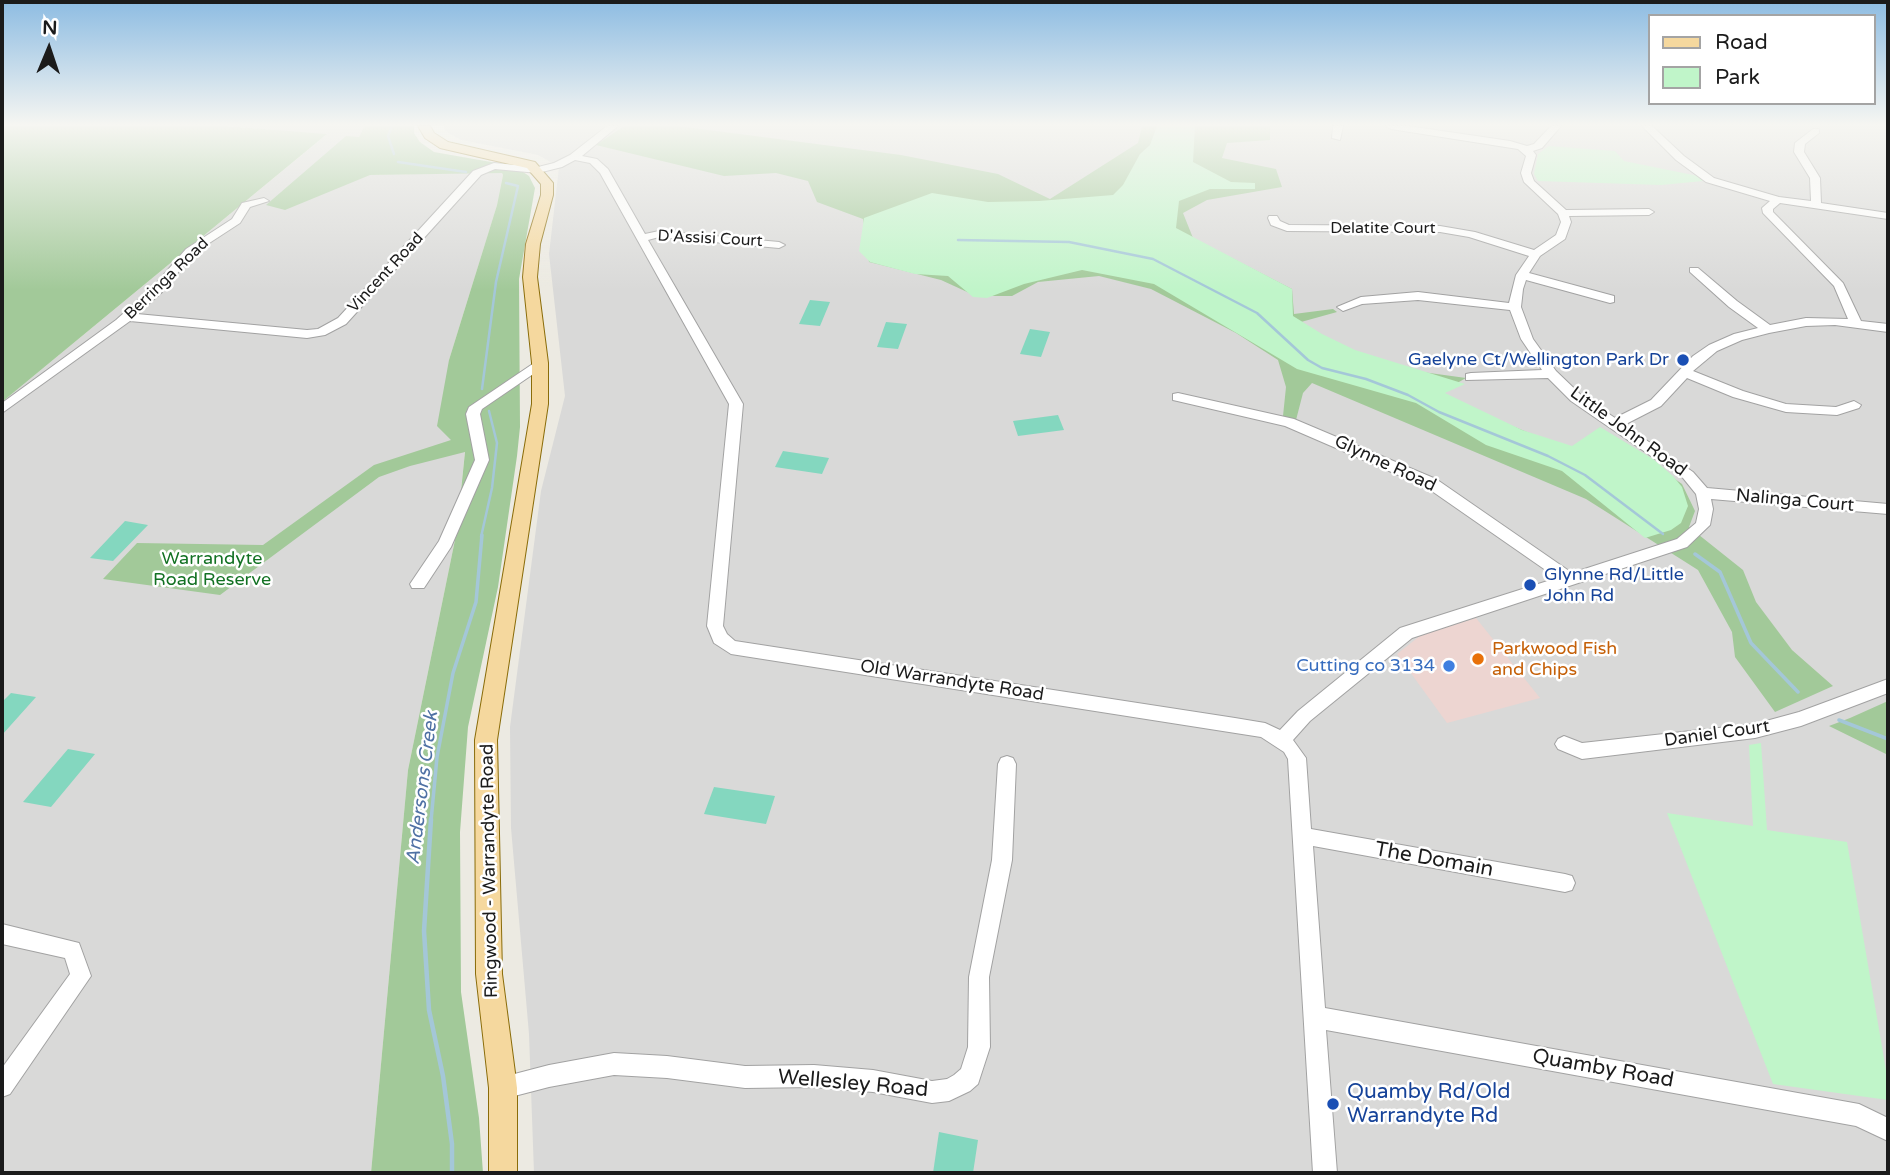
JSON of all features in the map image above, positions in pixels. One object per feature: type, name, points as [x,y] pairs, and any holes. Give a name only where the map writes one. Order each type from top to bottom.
[{"type":"main road","name":"Ringwood - Warrandyte Road","points":[[503,1173],[503,1088],[489,974],[486,740],[540,404],[540,363],[530,277],[533,244],[547,195],[546,181]]},
{"type":"street","name":"Vincent Road","points":[[128,317],[307,334],[321,332],[342,321],[470,181]]},
{"type":"street","name":"Old Warrandyte Road","points":[[609,181],[736,404],[715,626],[720,638],[731,648],[1235,724],[1265,730],[1282,740]]},
{"type":"street","points":[[1343,307],[1361,302],[1418,296],[1516,307],[1522,275],[1536,254],[1554,243],[1565,231],[1566,222],[1563,213],[1529,181]]},
{"type":"street","points":[[1713,181],[1778,200],[1888,216]]},
{"type":"street","points":[[1815,181],[1816,204]]},
{"type":"street","points":[[1778,200],[1767,208],[1768,213],[1839,285],[1856,323]]},
{"type":"street","name":"Berringa Road","points":[[2,409],[128,317],[157,290],[190,251],[236,221],[246,205],[264,201]]},
{"type":"street","points":[[1563,213],[1649,212]]},
{"type":"street","name":"Delatite Court","points":[[1273,218],[1280,227],[1315,230],[1440,229],[1471,234],[1536,254]]},
{"type":"street","name":"D'Assisi Court","points":[[640,238],[659,234],[775,242]]},
{"type":"street","points":[[1694,270],[1732,304],[1768,329]]},
{"type":"street","points":[[1522,275],[1610,299]]},
{"type":"street","name":"Little John Road","points":[[1516,307],[1527,339],[1552,374],[1594,412],[1664,456],[1688,475],[1703,493]]},
{"type":"street","points":[[1614,424],[1656,403],[1713,348],[1768,329],[1806,323],[1856,323],[1888,328]]},
{"type":"street","points":[[418,584],[446,543],[482,460],[473,414],[476,407],[540,363]]},
{"type":"street","points":[[1686,373],[1738,394],[1786,408],[1837,411],[1854,405]]},
{"type":"street","points":[[1471,377],[1552,374]]},
{"type":"street","name":"Glynne Road","points":[[1178,397],[1289,422],[1431,483],[1570,579]]},
{"type":"street","points":[[1325,1173],[1297,758],[1282,740],[1304,716],[1406,633],[1682,543],[1695,535],[1703,525],[1706,509],[1703,493]]},
{"type":"street","name":"Nalinga Court","points":[[1703,493],[1888,509]]},
{"type":"street","name":"Daniel Court","points":[[1564,744],[1584,759],[1764,729],[1801,719],[1888,686]]},
{"type":"street","name":"Wellesley Road","points":[[503,1088],[561,1073],[614,1064],[667,1067],[745,1077],[814,1076],[861,1080],[932,1092],[949,1090],[962,1083],[970,1076],[979,1047],[979,977],[1002,860],[1007,764]]},
{"type":"street","name":"The Domain","points":[[1303,836],[1565,883]]},
{"type":"street","points":[[2,934],[72,950],[81,976],[2,1086]]},
{"type":"street","name":"Quamby Road","points":[[1314,1017],[1859,1115],[1888,1130]]},
{"type":"shaded area","points":[[270,181],[502,181],[497,205],[449,360],[465,451],[457,530],[408,770],[371,1173],[2,1173],[2,402]]},
{"type":"shaded area","points":[[557,181],[1888,181],[1888,1173],[534,1173],[529,1034],[511,828],[510,727],[541,491],[565,396],[549,254]]},
{"type":"shaded area","points":[[1476,618],[1540,698],[1447,723],[1397,654],[1421,635]]},
{"type":"green space","points":[[2,181],[270,181],[2,402]]},
{"type":"green space","points":[[294,181],[356,181],[285,210],[266,205]]},
{"type":"green space","name":"Warrandyte Road Reserve","points":[[502,181],[531,181],[535,188],[519,279],[520,427],[517,456],[498,587],[468,727],[460,832],[461,992],[479,1118],[483,1173],[371,1173],[408,770],[457,530],[465,452],[379,477],[220,595],[103,579],[137,543],[263,545],[374,465],[451,440],[437,426],[449,360],[497,205]]},
{"type":"green space","points":[[808,181],[1012,181],[1050,199],[1079,181],[1280,181],[1282,187],[1207,200],[1183,213],[1193,238],[1292,289],[1294,314],[1333,309],[1337,312],[1301,322],[1333,345],[1415,371],[1466,378],[1436,395],[1586,456],[1617,438],[1682,484],[1695,511],[1689,527],[1743,570],[1756,602],[1792,650],[1833,686],[1775,712],[1735,657],[1732,632],[1698,570],[1586,499],[1312,383],[1303,393],[1296,420],[1283,416],[1286,387],[1278,360],[1236,333],[1151,289],[1099,276],[1038,282],[1012,296],[976,296],[941,280],[869,262],[863,219],[817,202]]},
{"type":"green space","points":[[1125,181],[1255,183],[1255,189],[1210,189],[1179,201],[1176,228],[1292,289],[1293,316],[1322,334],[1355,350],[1465,384],[1445,393],[1522,430],[1572,446],[1600,427],[1653,459],[1673,476],[1682,487],[1688,506],[1681,523],[1671,530],[1645,538],[1562,471],[1486,445],[1416,403],[1297,369],[1154,284],[1082,270],[1024,284],[987,298],[973,297],[948,276],[915,274],[870,262],[859,251],[864,218],[932,193],[988,202],[1039,201],[1113,195]]},
{"type":"green space","points":[[1538,181],[1703,181],[1661,185]]},
{"type":"green space","points":[[810,300],[830,302],[820,326],[799,324]]},
{"type":"green space","points":[[886,322],[907,324],[898,349],[877,347]]},
{"type":"green space","points":[[1030,329],[1050,332],[1041,357],[1020,354]]},
{"type":"green space","points":[[1058,415],[1064,430],[1018,436],[1013,421]]},
{"type":"green space","points":[[783,451],[829,458],[822,474],[775,467]]},
{"type":"green space","points":[[125,521],[148,525],[113,561],[90,558]]},
{"type":"green space","points":[[11,693],[36,697],[2,735],[2,702]]},
{"type":"green space","points":[[1888,701],[1888,755],[1829,726],[1850,718]]},
{"type":"green space","points":[[1761,743],[1767,830],[1847,842],[1888,1082],[1888,1100],[1773,1084],[1667,813],[1753,826],[1749,745]]},
{"type":"green space","points":[[68,749],[95,754],[51,807],[23,802]]},
{"type":"green space","points":[[714,787],[775,796],[766,824],[704,814]]},
{"type":"green space","points":[[939,1132],[978,1140],[973,1173],[933,1173]]},
{"type":"waterway","name":"Andersons Creek","points":[[482,389],[496,282],[518,186],[506,183]]},
{"type":"waterway","points":[[958,240],[1069,242],[1153,259],[1257,313],[1308,360],[1322,368],[1366,379],[1408,395],[1439,412],[1548,456],[1585,475],[1663,534]]},
{"type":"waterway","name":"Andersons Creek","points":[[481,537],[492,488],[497,443],[489,411]]},
{"type":"waterway","name":"Andersons Creek","points":[[431,821],[437,757],[453,673],[476,602],[482,535]]},
{"type":"waterway","name":"Andersons Creek","points":[[1695,554],[1720,572],[1751,643],[1798,692]]},
{"type":"waterway","points":[[1839,720],[1888,739]]},
{"type":"waterway","name":"Andersons Creek","points":[[431,819],[424,931],[429,1010],[443,1076],[452,1144],[452,1173]]},
{"type":"place","name":"Gaelyne Ct/Wellington Park Dr","points":[[1683,360]]},
{"type":"place","name":"Glynne Rd/Little John Rd","points":[[1530,585]]},
{"type":"place","name":"Parkwood Fish and Chips","points":[[1478,659]]},
{"type":"place","name":"Cutting co 3134","points":[[1449,666]]},
{"type":"place","name":"Quamby Rd/Old Warrandyte Rd","points":[[1333,1104]]}]
